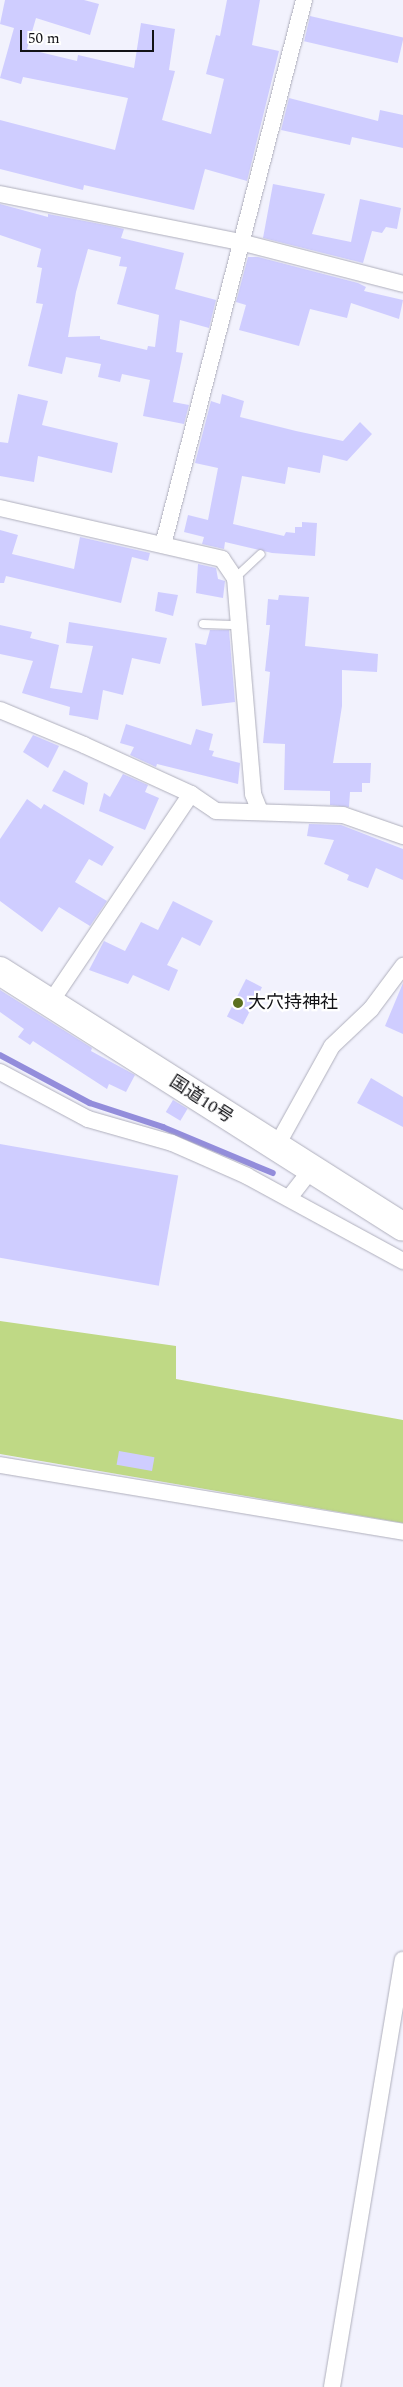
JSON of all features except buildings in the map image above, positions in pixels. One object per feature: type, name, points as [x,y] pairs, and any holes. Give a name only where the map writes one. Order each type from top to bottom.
[{"type":"highway","name":"国道10号","points":[[0,971],[403,1227]]},
{"type":"street","points":[[163,545],[304,0]]},
{"type":"street","points":[[0,194],[240,242],[403,284]]},
{"type":"street","points":[[0,508],[222,559],[235,578],[253,794],[260,811]]},
{"type":"street","points":[[0,710],[84,745],[190,794],[216,811],[344,815],[403,836]]},
{"type":"street","points":[[50,1003],[190,794]]},
{"type":"street","points":[[276,1147],[332,1046],[371,1009],[403,966]]},
{"type":"street","points":[[0,1072],[88,1119],[172,1142],[289,1198],[403,1261]]},
{"type":"street","points":[[289,1198],[311,1170]]},
{"type":"street","points":[[0,1465],[403,1532]]},
{"type":"street","points":[[332,2387],[403,1960]]},
{"type":"lane","points":[[235,578],[261,554]]},
{"type":"lane","points":[[204,624],[240,625]]},
{"type":"green space","points":[[0,1321],[176,1346],[176,1379],[403,1420],[403,1523],[0,1454]]},
{"type":"waterway","points":[[0,1055],[90,1103],[163,1127],[273,1173]]},
{"type":"place","name":"大穴持神社","points":[[238,1003]]}]
